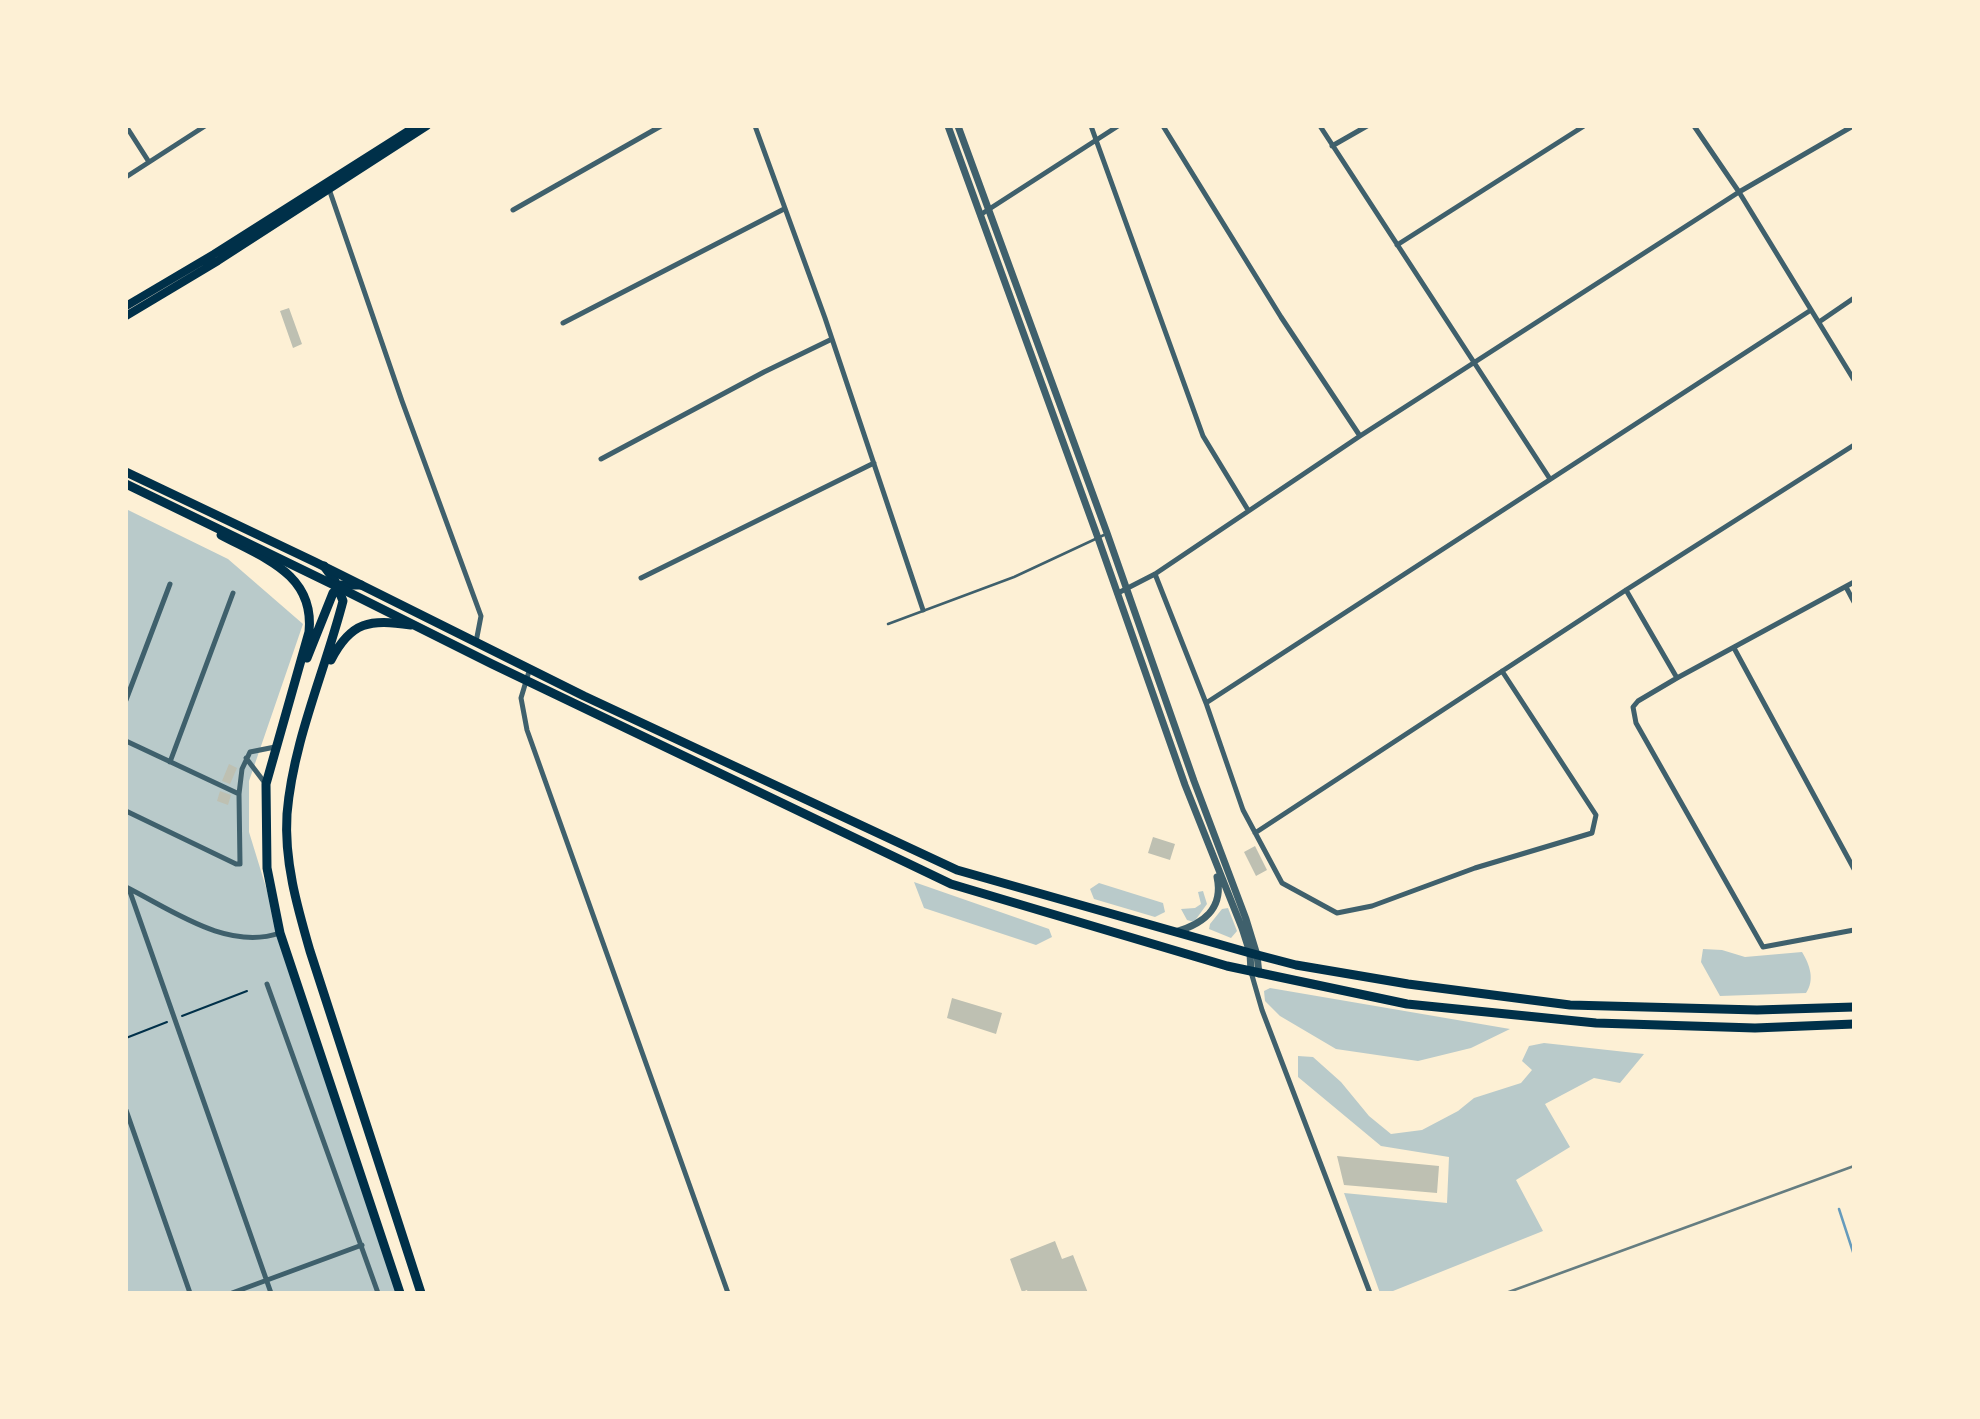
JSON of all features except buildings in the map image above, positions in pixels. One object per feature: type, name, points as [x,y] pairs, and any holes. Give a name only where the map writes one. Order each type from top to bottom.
[{"type":"main road","points":[[126,316],[218,261],[416,126]]},
{"type":"main road","points":[[126,306],[427,126]]},
{"type":"main road","points":[[126,472],[653,728],[957,870],[1296,965],[1408,984],[1570,1005],[1757,1010],[1854,1007]]},
{"type":"main road","points":[[126,484],[951,884],[1255,976],[1407,1004],[1541,1019],[1755,1028],[1854,1024]]},
{"type":"main road","points":[[174,508],[289,574],[305,596],[310,623],[266,784],[267,868],[280,933],[400,1293]]},
{"type":"main road","points":[[324,566],[338,587],[343,601],[292,779],[288,859],[294,898],[421,1293]]},
{"type":"main road","points":[[338,587],[363,585]]},
{"type":"main road","points":[[280,730],[326,607],[338,587]]},
{"type":"main road","points":[[319,684],[336,650],[358,627],[377,621],[416,626]]},
{"type":"street","points":[[126,126],[149,162]]},
{"type":"street","points":[[126,177],[205,126]]},
{"type":"street","points":[[513,209],[661,126]]},
{"type":"street","points":[[755,126],[832,339],[923,610]]},
{"type":"street","points":[[948,126],[1185,785],[1253,954]]},
{"type":"street","points":[[958,126],[1107,533],[1253,954],[1262,1010],[1370,1293]]},
{"type":"street","points":[[1091,126],[1203,436],[1248,510]]},
{"type":"street","points":[[980,215],[1118,126]]},
{"type":"street","points":[[1163,126],[1281,317],[1360,436]]},
{"type":"street","points":[[1320,126],[1550,479]]},
{"type":"street","points":[[1332,146],[1367,126]]},
{"type":"street","points":[[1397,245],[1584,126]]},
{"type":"street","points":[[1694,126],[1739,192],[1854,380]]},
{"type":"street","points":[[1118,593],[1155,574],[1360,436],[1739,192],[1853,126]]},
{"type":"street","points":[[328,186],[402,401],[481,616],[476,642]]},
{"type":"street","points":[[564,323],[784,209]]},
{"type":"street","points":[[1819,322],[1854,298]]},
{"type":"street","points":[[1206,703],[1811,310]]},
{"type":"street","points":[[601,459],[832,339]]},
{"type":"street","points":[[1255,833],[1626,590],[1854,445]]},
{"type":"street","points":[[641,578],[873,463]]},
{"type":"street","points":[[1155,574],[1206,703],[1243,810],[1255,833],[1282,883],[1337,913],[1372,906],[1475,868],[1592,833],[1596,815],[1502,671]]},
{"type":"street","points":[[1854,582],[1677,678],[1638,701],[1633,707],[1636,723],[1763,947],[1854,930]]},
{"type":"street","points":[[126,700],[170,584]]},
{"type":"street","points":[[1846,586],[1854,602]]},
{"type":"street","points":[[1626,590],[1677,678]]},
{"type":"street","points":[[170,762],[233,593]]},
{"type":"street","points":[[1734,648],[1854,869]]},
{"type":"street","points":[[530,668],[521,698],[527,730],[728,1293]]},
{"type":"street","points":[[126,741],[239,793]]},
{"type":"street","points":[[126,811],[236,864],[242,862],[239,793],[246,758],[252,750],[275,747]]},
{"type":"street","points":[[246,758],[266,784]]},
{"type":"street","points":[[1175,932],[1203,920],[1217,900],[1220,890],[1213,856]]},
{"type":"street","points":[[128,888],[202,926],[244,939],[263,939],[280,933]]},
{"type":"street","points":[[128,888],[271,1293]]},
{"type":"street","points":[[267,984],[378,1293]]},
{"type":"street","points":[[126,1110],[190,1293]]},
{"type":"street","points":[[232,1293],[362,1245]]},
{"type":"lane","points":[[888,624],[1014,577],[1107,533]]},
{"type":"path","points":[[126,1038],[247,991]]},
{"type":"shaded area","points":[[126,509],[228,559],[303,624],[249,781],[249,832],[400,1293],[126,1293]]},
{"type":"shaded area","points":[[914,882],[1049,929],[1052,937],[1036,945],[924,908]]},
{"type":"shaded area","points":[[1099,883],[1163,903],[1165,912],[1155,917],[1094,899],[1090,889]]},
{"type":"shaded area","points":[[1203,891],[1207,904],[1194,922],[1187,920],[1181,909],[1195,908],[1201,904],[1198,892]]},
{"type":"shaded area","points":[[1228,908],[1237,931],[1231,938],[1209,929],[1222,909]]},
{"type":"shaded area","points":[[1703,949],[1722,950],[1745,957],[1802,952],[1810,972],[1809,988],[1806,993],[1720,996],[1701,962]]},
{"type":"shaded area","points":[[1270,988],[1510,1029],[1471,1048],[1418,1061],[1336,1049],[1280,1016],[1265,1001],[1264,991]]},
{"type":"shaded area","points":[[1544,1043],[1644,1054],[1620,1083],[1594,1078],[1545,1104],[1570,1147],[1516,1180],[1543,1231],[1388,1293],[1380,1293],[1344,1193],[1447,1203],[1449,1157],[1381,1146],[1298,1077],[1298,1056],[1313,1057],[1341,1082],[1369,1116],[1391,1134],[1422,1130],[1458,1111],[1474,1098],[1521,1083],[1532,1070],[1522,1061],[1529,1046]]},
{"type":"waterway","points":[[1839,1209],[1854,1255]]},
{"type":"railway","points":[[1506,1293],[1854,1166]]}]
